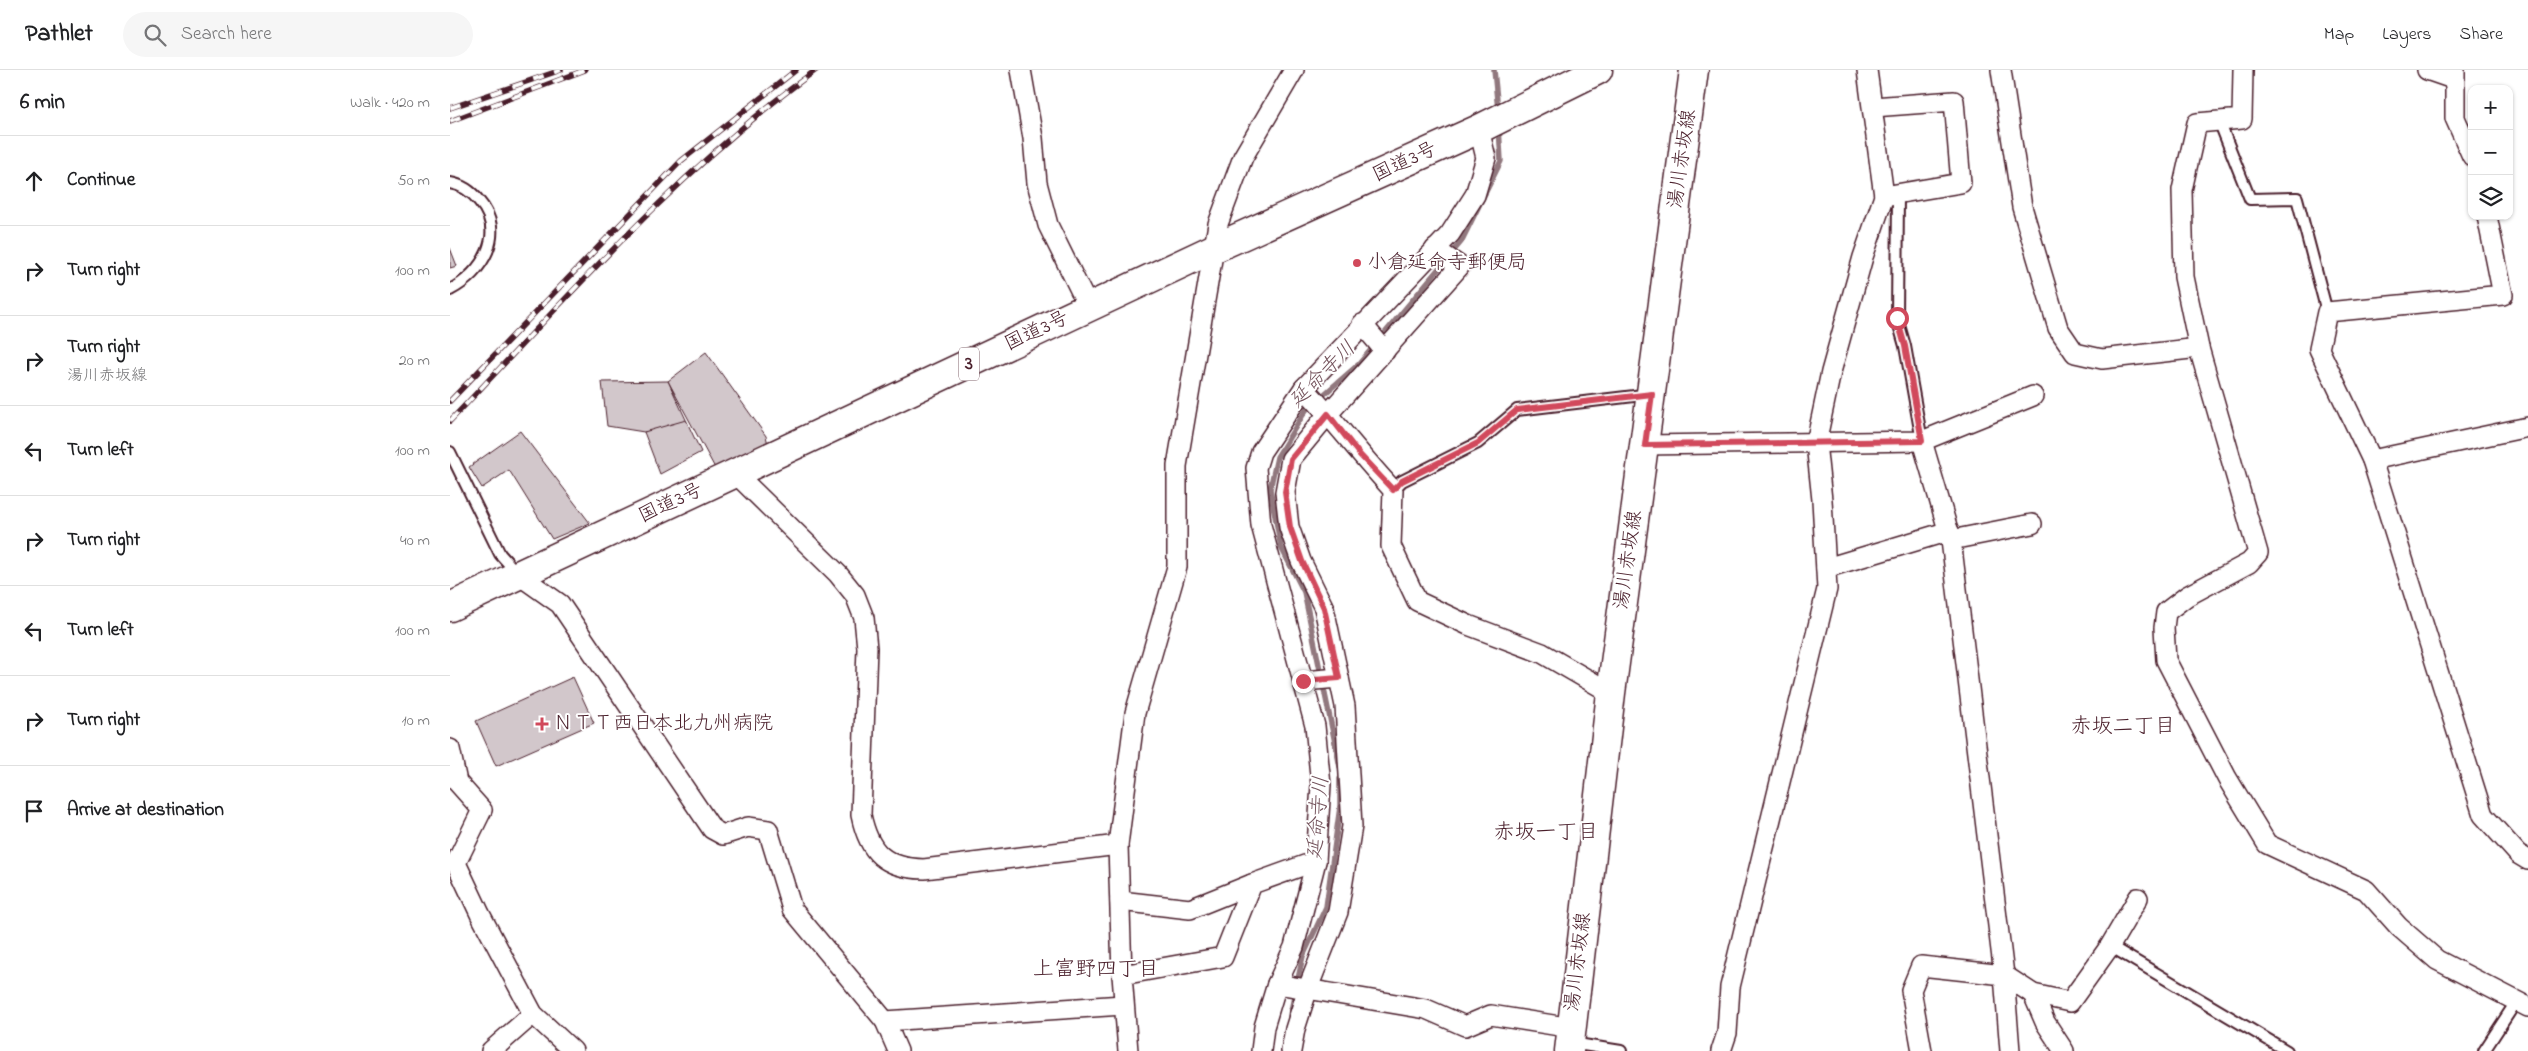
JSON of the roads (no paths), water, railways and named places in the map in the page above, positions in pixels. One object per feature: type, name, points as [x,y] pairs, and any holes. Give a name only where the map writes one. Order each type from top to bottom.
[{"type":"main road","name":"国道3号","points":[[450,607],[1215,248],[1484,127],[1598,70]]},
{"type":"main road","name":"湯川赤坂線","points":[[1570,1041],[1611,693],[1694,70]]},
{"type":"street","points":[[1021,70],[1033,138],[1036,183],[1048,225],[1089,308]]},
{"type":"street","points":[[1128,1051],[1123,1005],[1118,845],[1135,713],[1177,567],[1177,466],[1218,224],[1243,157],[1294,70]]},
{"type":"street","points":[[1723,1049],[1727,1033],[1730,987],[1827,589],[1822,500],[1816,443],[1834,362],[1863,257],[1891,195],[1868,70]]},
{"type":"street","points":[[2001,70],[2022,207],[2058,328],[2075,353],[2102,359],[2199,348]]},
{"type":"street","points":[[2243,70],[2242,118],[2197,123],[2182,190],[2184,278],[2199,348],[2258,553],[2249,563],[2187,596],[2166,612],[2164,628],[2166,660],[2227,778],[2266,844],[2366,890],[2399,927],[2437,960],[2522,1004]]},
{"type":"street","points":[[2427,70],[2454,74],[2455,118],[2468,147]]},
{"type":"street","points":[[1874,107],[1954,101],[1960,183],[1891,195]]},
{"type":"street","points":[[1261,1051],[1264,1027],[1277,984],[1294,947],[1316,861],[1321,785],[1316,726],[1261,525],[1256,468],[1262,452],[1304,388],[1362,324],[1450,234],[1475,195],[1486,158],[1484,127]]},
{"type":"street","points":[[2488,220],[2503,295],[2327,312],[2319,349],[2372,460],[2483,815],[2518,854],[2528,860]]},
{"type":"street","points":[[1291,1051],[1295,1029],[1308,988],[1338,912],[1352,826],[1349,747],[1345,706],[1324,608],[1302,561],[1290,527],[1285,492],[1291,459],[1328,414],[1460,266],[1436,249]]},
{"type":"street","points":[[1362,324],[1385,351]]},
{"type":"street","points":[[1304,388],[1328,414],[1360,455],[1393,490],[1391,546],[1418,601],[1468,625],[1542,653],[1611,693]]},
{"type":"street","points":[[1645,445],[1922,441],[2033,396]]},
{"type":"street","points":[[2372,460],[2528,427]]},
{"type":"street","points":[[1922,441],[1950,536],[2004,975],[2010,1051]]},
{"type":"street","points":[[736,474],[838,574],[855,595],[864,618],[867,648],[861,815],[866,837],[874,850],[887,862],[905,868],[924,869],[1118,845]]},
{"type":"street","points":[[1826,568],[1950,536],[2032,524]]},
{"type":"street","points":[[519,575],[560,604],[712,829],[724,835],[732,834],[748,827],[768,830],[792,909],[884,1021],[898,1051]]},
{"type":"street","points":[[1303,681],[1339,678]]},
{"type":"street","points":[[450,749],[457,782],[482,810],[456,863],[480,914],[533,1014],[573,1051]]},
{"type":"street","points":[[1120,901],[1190,909],[1316,861]]},
{"type":"street","points":[[1122,975],[1223,957],[1252,884]]},
{"type":"street","points":[[1922,1051],[1911,990],[1922,966],[2004,975],[2033,994],[2070,1002],[2110,946],[2138,898]]},
{"type":"street","points":[[1277,984],[1426,1009],[1465,1026],[1491,1015],[1570,1041]]},
{"type":"street","points":[[2033,994],[2045,1022],[2064,1051]]},
{"type":"street","points":[[884,1021],[1123,1005]]},
{"type":"street","points":[[491,1051],[533,1014]]},
{"type":"lane","points":[[2219,121],[2250,198],[2297,198],[2327,312]]},
{"type":"lane","points":[[450,183],[472,192],[488,211],[493,232],[486,256],[474,274],[450,290]]},
{"type":"lane","points":[[1891,195],[1897,318],[1909,362],[1922,441]]},
{"type":"lane","points":[[1393,490],[1402,481],[1478,443],[1517,410],[1652,394]]},
{"type":"lane","points":[[450,452],[500,554],[519,575]]},
{"type":"lane","points":[[2110,946],[2287,1051]]},
{"type":"lane","points":[[2484,1051],[2522,1004]]},
{"type":"lane","points":[[1570,1041],[1621,1051]]},
{"type":"waterway","name":"延命寺川","points":[[1494,70],[1498,110]]},
{"type":"waterway","name":"延命寺川","points":[[1340,767],[1304,592],[1281,547],[1270,489],[1277,457],[1306,410],[1359,364],[1461,242],[1501,161],[1499,127]]},
{"type":"waterway","name":"延命寺川","points":[[1290,1015],[1303,956],[1326,907],[1340,807],[1340,779]]},
{"type":"railway","points":[[450,108],[561,70]]},
{"type":"railway","points":[[450,121],[585,70]]},
{"type":"railway","points":[[450,401],[681,161],[796,70]]},
{"type":"railway","points":[[450,421],[581,282],[670,193],[765,109],[816,70]]},
{"type":"place","name":"小倉延命寺郵便局","points":[[1357,263]]},
{"type":"place","name":"ＮＴＴ西日本北九州病院","points":[[542,724]]},
{"type":"district","name":"赤坂二丁目","points":[[2123,727]]},
{"type":"district","name":"赤坂一丁目","points":[[1546,833]]},
{"type":"district","name":"上富野四丁目","points":[[1096,970]]}]
